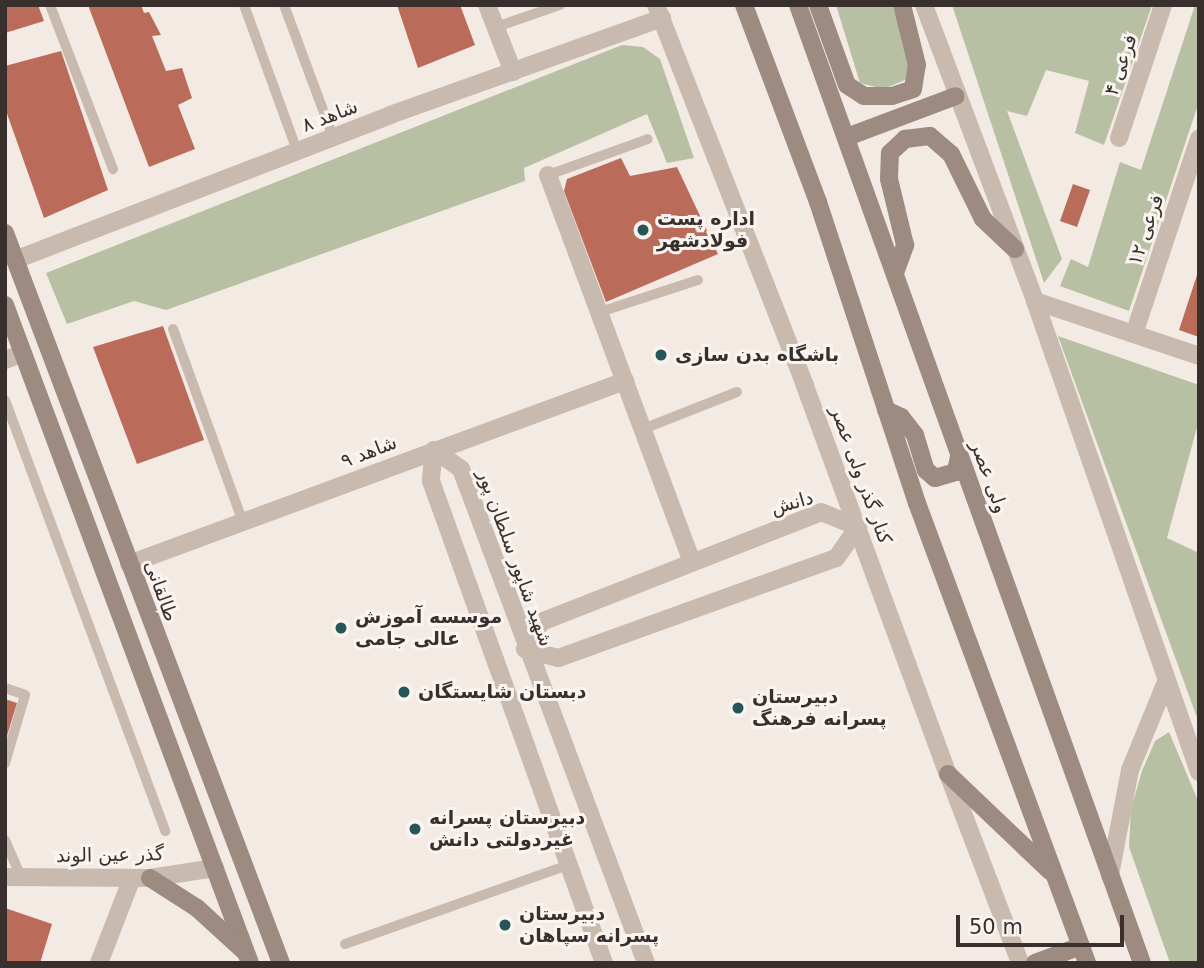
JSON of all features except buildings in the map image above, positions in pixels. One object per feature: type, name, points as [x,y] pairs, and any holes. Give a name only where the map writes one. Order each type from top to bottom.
[{"type":"main road","points":[[744,5],[818,202],[886,410],[1084,954],[1034,963]]},
{"type":"main road","name":"ولی عصر","points":[[798,5],[1142,963]]},
{"type":"main road","points":[[818,5],[848,85],[864,96],[892,96],[913,89],[917,65],[902,5]]},
{"type":"main road","points":[[847,137],[956,96]]},
{"type":"main road","points":[[895,273],[905,245],[889,179],[890,153],[905,139],[930,136],[951,154],[983,219],[1015,249]]},
{"type":"main road","name":"طالقانی","points":[[5,233],[281,963]]},
{"type":"main road","points":[[5,306],[248,958]]},
{"type":"main road","points":[[886,410],[901,417],[915,435],[922,461],[935,478],[956,472],[959,456]]},
{"type":"main road","points":[[948,774],[1055,875]]},
{"type":"main road","points":[[215,868],[240,857]]},
{"type":"main road","points":[[150,878],[197,908],[248,958]]},
{"type":"street","points":[[487,5],[513,72]]},
{"type":"street","points":[[924,5],[1035,301],[1199,772]]},
{"type":"street","name":"فرعی ۴","points":[[1119,138],[1163,5]]},
{"type":"street","name":"شاهد ۸","points":[[15,260],[333,137],[513,72],[659,12]]},
{"type":"street","name":"کنار گذر ولی عصر","points":[[659,12],[858,527],[1020,963]]},
{"type":"street","name":"فرعی ۱۲","points":[[1134,334],[1199,139]]},
{"type":"street","points":[[548,175],[691,560]]},
{"type":"street","points":[[1035,301],[1199,356]]},
{"type":"street","points":[[5,360],[23,354]]},
{"type":"street","name":"شاهد ۹","points":[[129,564],[625,381]]},
{"type":"street","points":[[434,450],[431,481],[604,963]]},
{"type":"street","name":"شهید شاپور سلطان پور","points":[[434,450],[461,469],[526,649],[646,963]]},
{"type":"street","name":"دانش","points":[[526,649],[541,622],[691,560],[821,513],[858,527]]},
{"type":"street","points":[[526,649],[558,658],[836,558],[858,527]]},
{"type":"street","points":[[1110,875],[1130,769],[1166,682]]},
{"type":"street","name":"گذر عین الوند","points":[[13,877],[150,878],[215,868]]},
{"type":"street","points":[[99,963],[131,878]]},
{"type":"lane","points":[[50,5],[113,169]]},
{"type":"lane","points":[[244,5],[297,151]]},
{"type":"lane","points":[[284,5],[333,137]]},
{"type":"lane","points":[[496,27],[560,5]]},
{"type":"lane","points":[[548,175],[648,139]]},
{"type":"lane","points":[[600,312],[698,280]]},
{"type":"lane","points":[[173,329],[243,522]]},
{"type":"lane","points":[[643,429],[737,392]]},
{"type":"lane","points":[[5,400],[165,831]]},
{"type":"lane","points":[[5,688],[25,695],[5,763]]},
{"type":"lane","points":[[5,841],[13,877]]},
{"type":"lane","points":[[345,944],[568,865]]},
{"type":"green space","points":[[836,5],[892,5],[909,51],[907,79],[884,89],[860,83]]},
{"type":"green space","points":[[952,5],[1152,5],[1104,145],[1075,133],[1089,81],[1046,70],[1027,116],[1007,111],[1062,259],[1044,283]]},
{"type":"green space","points":[[1195,5],[1199,5],[1199,102],[1129,311],[1060,286],[1071,259],[1088,267],[1120,162],[1141,170]]},
{"type":"green space","points":[[622,45],[643,47],[660,59],[694,158],[667,163],[647,114],[524,168],[525,181],[166,310],[134,301],[67,324],[46,273]]},
{"type":"green space","points":[[1058,336],[1199,385],[1199,420],[1167,538],[1199,553],[1199,723]]},
{"type":"green space","points":[[1169,732],[1199,803],[1199,963],[1170,963],[1129,847],[1131,809],[1142,771],[1155,741]]},
{"type":"place","name":"اداره پست فولادشهر","points":[[643,230]]},
{"type":"place","name":"باشگاه بدن سازی","points":[[661,355]]},
{"type":"place","name":"موسسه آموزش عالی جامی","points":[[341,628]]},
{"type":"place","name":"دبستان شایستگان","points":[[404,692]]},
{"type":"place","name":"دبیرستان پسرانه فرهنگ","points":[[738,708]]},
{"type":"place","name":"دبیرستان پسرانه غیردولتی دانش","points":[[415,829]]},
{"type":"place","name":"دبیرستان پسرانه سپاهان","points":[[505,925]]}]
